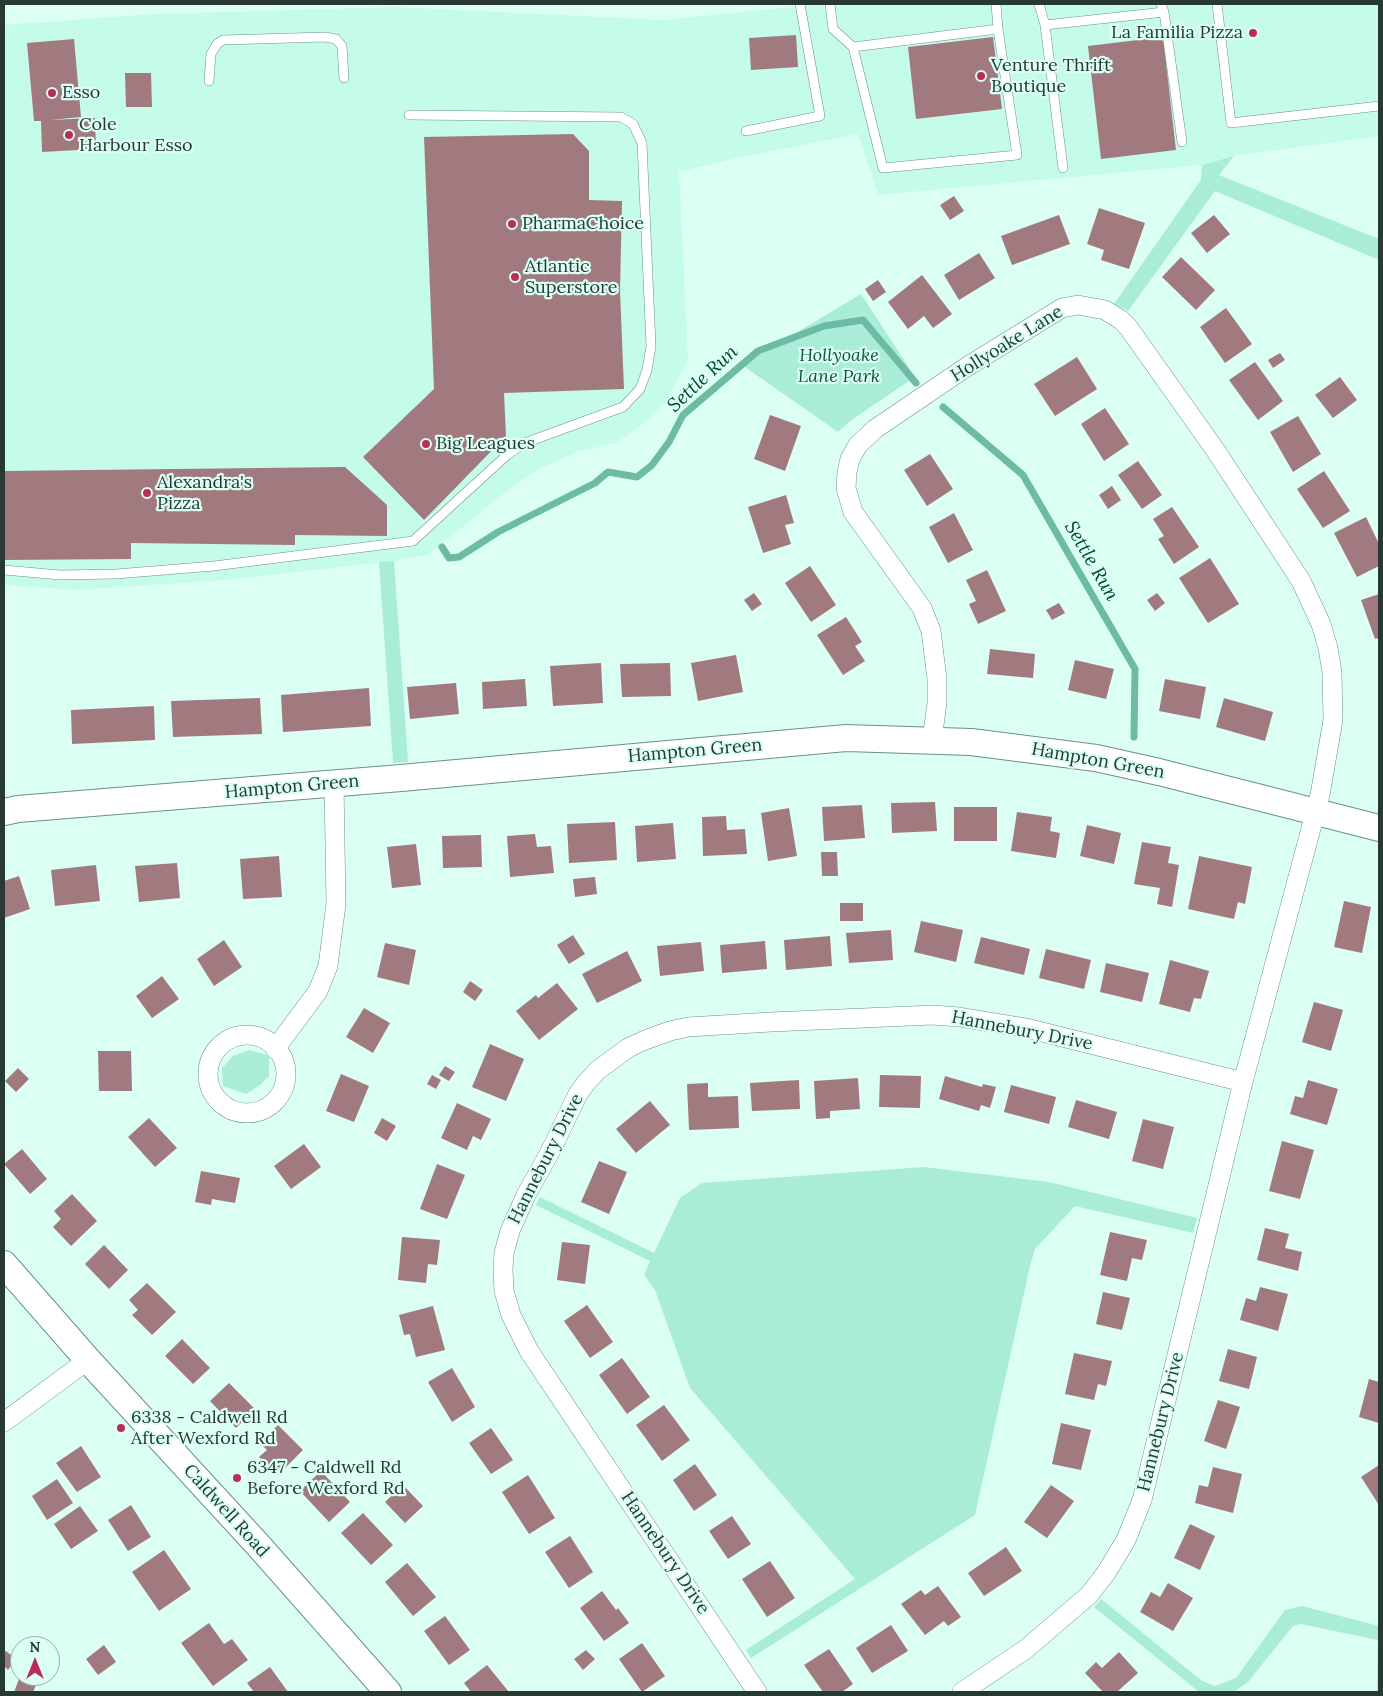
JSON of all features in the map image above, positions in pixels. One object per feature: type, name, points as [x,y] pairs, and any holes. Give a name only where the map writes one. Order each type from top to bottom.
[{"type":"street","name":"Hollyoake Lane","points":[[932,740],[937,702],[937,679],[931,631],[922,608],[854,512],[846,488],[850,459],[858,445],[867,436],[968,366],[1062,308],[1088,306],[1113,314],[1128,327],[1227,468],[1297,574],[1312,602],[1328,648],[1334,696],[1332,732],[1316,812]]},
{"type":"street","name":"Hampton Green","points":[[4,812],[846,738],[981,743],[1096,758],[1159,772],[1379,828]]},
{"type":"street","points":[[275,1049],[318,991],[328,966],[336,904],[334,783]]},
{"type":"street","name":"Hannebury Drive","points":[[962,1692],[1026,1649],[1089,1595],[1106,1573],[1126,1540],[1142,1500],[1243,1082],[1316,812]]},
{"type":"street","name":"Hannebury Drive","points":[[757,1692],[529,1351],[514,1322],[504,1291],[504,1261],[510,1231],[526,1195],[585,1084],[598,1070],[628,1048],[662,1033],[679,1029],[771,1022],[933,1015],[959,1017],[1026,1028],[1243,1082]]},
{"type":"street","points":[[237,1036],[254,1036],[270,1043],[275,1049],[283,1060],[285,1074],[280,1094],[270,1104],[258,1111],[244,1112],[231,1109],[217,1099],[212,1092],[208,1075],[211,1058],[221,1044],[237,1036]]},
{"type":"street","name":"Caldwell Road","points":[[4,1264],[88,1360],[258,1545],[388,1692]]},
{"type":"street","points":[[4,1422],[88,1360]]},
{"type":"lane","points":[[746,131],[820,116],[800,4]]},
{"type":"lane","points":[[830,4],[833,29],[853,47],[883,168],[1018,155],[998,29],[996,4]]},
{"type":"lane","points":[[1039,4],[1044,25],[1063,168]]},
{"type":"lane","points":[[1217,4],[1231,123],[1379,106]]},
{"type":"lane","points":[[1044,25],[1163,8],[1182,142]]},
{"type":"lane","points":[[853,47],[998,29]]},
{"type":"lane","points":[[208,81],[211,54],[217,44],[223,40],[325,36],[336,39],[342,46],[344,78]]},
{"type":"lane","points":[[4,570],[60,575],[116,574],[214,566],[413,541],[507,455],[522,444],[623,407],[640,389],[647,370],[651,346],[642,143],[633,124],[621,117],[408,115]]},
{"type":"shaded area","points":[[821,4],[1379,4],[1379,136],[1234,156],[1202,165],[878,195],[858,134],[737,158],[679,172],[688,359],[666,403],[634,431],[615,443],[577,452],[535,471],[512,487],[428,555],[394,561],[223,580],[77,590],[4,585],[4,25],[156,14],[395,7],[663,20]]},
{"type":"green space","points":[[1234,156],[1219,175],[1379,239],[1379,260],[1215,191],[1128,311],[1114,304],[1201,180],[1202,165]]},
{"type":"green space","name":"Hollyoake Lane Park","points":[[861,294],[915,377],[850,421],[838,432],[742,365]]},
{"type":"green space","points":[[394,561],[408,762],[393,763],[379,562]]},
{"type":"green space","points":[[250,1050],[269,1056],[269,1076],[260,1085],[246,1094],[223,1086],[222,1068],[233,1056]]},
{"type":"green space","points":[[924,1167],[1049,1182],[1197,1218],[1193,1233],[1075,1206],[1035,1249],[975,1515],[751,1658],[746,1650],[855,1579],[690,1388],[655,1290],[644,1275],[650,1261],[536,1205],[540,1197],[654,1253],[680,1198],[702,1183]]},
{"type":"green space","points":[[1101,1599],[1202,1681],[1215,1686],[1236,1678],[1285,1610],[1302,1606],[1379,1626],[1379,1692],[1377,1692],[1378,1640],[1301,1624],[1293,1626],[1248,1682],[1235,1691],[1199,1692],[1094,1607]]},
{"type":"building","points":[[796,35],[798,67],[751,70],[749,38]]},
{"type":"building","points":[[993,37],[1002,109],[916,119],[908,47]]},
{"type":"building","points":[[1163,37],[1176,150],[1101,159],[1088,46]]},
{"type":"building","points":[[74,39],[81,117],[49,120],[95,118],[96,149],[42,152],[41,121],[34,121],[27,43]]},
{"type":"building","points":[[125,73],[151,73],[152,107],[126,107]]},
{"type":"building","points":[[573,134],[589,151],[589,200],[622,201],[620,291],[624,389],[504,393],[506,436],[424,520],[363,457],[434,389],[424,137]]},
{"type":"building","points":[[954,196],[964,211],[950,220],[940,205]]},
{"type":"building","points":[[1099,208],[1145,223],[1129,269],[1101,260],[1104,250],[1087,244]]},
{"type":"building","points":[[1059,215],[1070,244],[1012,265],[1001,236]]},
{"type":"building","points":[[1214,215],[1230,234],[1207,253],[1191,233]]},
{"type":"building","points":[[979,253],[995,278],[959,300],[944,275]]},
{"type":"building","points":[[1181,257],[1215,290],[1196,310],[1162,277]]},
{"type":"building","points":[[922,275],[952,314],[933,328],[924,316],[908,329],[888,302]]},
{"type":"building","points":[[878,280],[886,292],[873,301],[865,289]]},
{"type":"building","points":[[1226,308],[1252,344],[1225,363],[1200,327]]},
{"type":"building","points":[[1280,353],[1285,360],[1273,368],[1268,360]]},
{"type":"building","points":[[1077,357],[1097,389],[1055,416],[1034,384]]},
{"type":"building","points":[[1255,362],[1283,401],[1258,420],[1229,380]]},
{"type":"building","points":[[1340,377],[1357,400],[1333,418],[1315,395]]},
{"type":"building","points":[[1105,408],[1129,444],[1104,461],[1081,424]]},
{"type":"building","points":[[770,415],[801,426],[785,471],[754,459]]},
{"type":"building","points":[[1298,416],[1321,454],[1293,472],[1270,432]]},
{"type":"building","points":[[930,454],[953,489],[927,506],[904,470]]},
{"type":"building","points":[[1138,461],[1162,495],[1142,509],[1118,475]]},
{"type":"building","points":[[345,467],[387,505],[387,536],[295,535],[295,545],[131,543],[131,559],[4,560],[4,471]]},
{"type":"building","points":[[1324,471],[1350,511],[1323,528],[1297,489]]},
{"type":"building","points":[[1112,486],[1121,500],[1108,509],[1099,495]]},
{"type":"building","points":[[786,495],[794,523],[785,525],[791,544],[763,553],[748,507]]},
{"type":"building","points":[[1172,507],[1199,547],[1174,564],[1158,539],[1164,536],[1153,519]]},
{"type":"building","points":[[954,513],[973,550],[948,563],[929,527]]},
{"type":"building","points":[[1366,517],[1379,544],[1379,566],[1357,577],[1334,533]]},
{"type":"building","points":[[1210,558],[1239,604],[1208,623],[1179,578]]},
{"type":"building","points":[[810,566],[836,605],[811,622],[785,583]]},
{"type":"building","points":[[987,570],[1006,611],[978,624],[969,604],[976,601],[966,580]]},
{"type":"building","points":[[754,593],[762,604],[752,611],[744,600]]},
{"type":"building","points":[[1157,593],[1165,603],[1155,611],[1147,600]]},
{"type":"building","points":[[1379,594],[1379,638],[1375,639],[1361,600]]},
{"type":"building","points":[[1059,603],[1065,613],[1052,620],[1046,610]]},
{"type":"building","points":[[846,617],[862,642],[855,646],[865,661],[843,675],[817,635]]},
{"type":"building","points":[[990,649],[1035,654],[1033,678],[987,674]]},
{"type":"building","points":[[736,655],[743,692],[698,701],[691,663]]},
{"type":"building","points":[[1075,660],[1114,669],[1106,699],[1068,690]]},
{"type":"building","points":[[601,663],[603,703],[553,706],[550,666]]},
{"type":"building","points":[[670,663],[671,696],[622,697],[620,664]]},
{"type":"building","points":[[525,679],[527,706],[483,709],[482,682]]},
{"type":"building","points":[[1165,679],[1206,687],[1200,719],[1159,711]]},
{"type":"building","points":[[456,683],[459,714],[410,719],[407,687]]},
{"type":"building","points":[[369,688],[371,726],[283,732],[281,695]]},
{"type":"building","points":[[260,698],[262,734],[173,737],[171,701]]},
{"type":"building","points":[[1224,698],[1273,712],[1265,741],[1216,727]]},
{"type":"building","points":[[154,706],[155,740],[72,744],[71,710]]},
{"type":"building","points":[[935,802],[937,831],[892,833],[891,803]]},
{"type":"building","points":[[862,805],[865,838],[824,841],[822,807]]},
{"type":"building","points":[[954,807],[997,807],[997,841],[954,841]]},
{"type":"building","points":[[789,808],[797,856],[768,861],[761,813]]},
{"type":"building","points":[[1017,812],[1052,817],[1050,831],[1060,833],[1056,858],[1011,851]]},
{"type":"building","points":[[726,816],[727,830],[745,829],[747,854],[703,856],[702,817]]},
{"type":"building","points":[[615,822],[617,860],[569,863],[567,824]]},
{"type":"building","points":[[673,823],[676,859],[637,862],[635,826]]},
{"type":"building","points":[[1087,825],[1121,833],[1114,864],[1080,856]]},
{"type":"building","points":[[535,834],[537,847],[551,846],[554,873],[510,877],[507,836]]},
{"type":"building","points":[[481,835],[482,867],[443,868],[442,836]]},
{"type":"building","points":[[1142,842],[1171,847],[1168,863],[1179,865],[1172,907],[1157,904],[1160,888],[1134,884]]},
{"type":"building","points":[[416,844],[421,885],[392,888],[387,847]]},
{"type":"building","points":[[821,852],[837,852],[838,876],[822,876]]},
{"type":"building","points":[[279,856],[282,897],[243,899],[240,859]]},
{"type":"building","points":[[1199,856],[1252,867],[1245,904],[1238,902],[1234,919],[1188,909]]},
{"type":"building","points":[[177,863],[180,898],[139,902],[135,866]]},
{"type":"building","points":[[96,865],[100,901],[55,906],[51,870]]},
{"type":"building","points":[[19,876],[30,909],[4,918],[4,881]]},
{"type":"building","points":[[595,877],[597,894],[575,897],[573,879]]},
{"type":"building","points":[[1344,901],[1371,907],[1362,953],[1334,947]]},
{"type":"building","points":[[840,903],[863,903],[863,921],[840,921]]},
{"type":"building","points":[[921,921],[963,930],[956,962],[914,952]]},
{"type":"building","points":[[891,930],[893,960],[849,963],[846,933]]},
{"type":"building","points":[[573,935],[585,954],[569,964],[557,945]]},
{"type":"building","points":[[830,936],[832,966],[786,970],[784,940]]},
{"type":"building","points":[[981,937],[1030,949],[1024,975],[974,963]]},
{"type":"building","points":[[224,940],[242,967],[214,986],[197,959]]},
{"type":"building","points":[[765,941],[767,969],[722,973],[720,945]]},
{"type":"building","points":[[701,942],[704,971],[660,976],[657,946]]},
{"type":"building","points":[[385,943],[416,950],[409,985],[377,977]]},
{"type":"building","points":[[1046,949],[1091,960],[1084,989],[1039,978]]},
{"type":"building","points":[[627,951],[642,981],[597,1003],[582,974]]},
{"type":"building","points":[[1170,960],[1209,971],[1201,999],[1194,998],[1190,1012],[1159,1004]]},
{"type":"building","points":[[1106,963],[1149,973],[1142,1002],[1100,992]]},
{"type":"building","points":[[162,976],[179,999],[152,1018],[136,996]]},
{"type":"building","points":[[470,981],[483,990],[475,1001],[463,992]]},
{"type":"building","points":[[557,983],[578,1009],[539,1040],[516,1011],[536,995],[538,998]]},
{"type":"building","points":[[1314,1002],[1343,1010],[1331,1051],[1302,1042]]},
{"type":"building","points":[[364,1008],[390,1023],[373,1053],[346,1037]]},
{"type":"building","points":[[490,1044],[524,1059],[506,1101],[472,1087]]},
{"type":"building","points":[[98,1051],[131,1051],[132,1091],[99,1091]]},
{"type":"building","points":[[445,1066],[455,1072],[449,1081],[439,1075]]},
{"type":"building","points":[[18,1068],[29,1079],[16,1092],[5,1081]]},
{"type":"building","points":[[341,1074],[369,1086],[354,1122],[326,1111]]},
{"type":"building","points":[[432,1075],[441,1080],[436,1089],[427,1084]]},
{"type":"building","points":[[880,1075],[921,1076],[920,1108],[879,1107]]},
{"type":"building","points":[[945,1076],[982,1087],[983,1084],[996,1087],[990,1108],[981,1105],[979,1111],[939,1099]]},
{"type":"building","points":[[858,1078],[860,1109],[830,1111],[830,1118],[816,1119],[814,1081]]},
{"type":"building","points":[[799,1080],[800,1109],[752,1111],[750,1083]]},
{"type":"building","points":[[1308,1080],[1338,1089],[1327,1125],[1290,1114],[1295,1096],[1303,1098]]},
{"type":"building","points":[[708,1083],[708,1097],[738,1096],[739,1128],[689,1130],[687,1084]]},
{"type":"building","points":[[1011,1085],[1056,1097],[1049,1124],[1004,1112]]},
{"type":"building","points":[[1076,1100],[1117,1112],[1109,1139],[1068,1127]]},
{"type":"building","points":[[650,1101],[670,1125],[636,1153],[616,1129]]},
{"type":"building","points":[[457,1103],[491,1119],[481,1140],[473,1136],[467,1150],[441,1138]]},
{"type":"building","points":[[149,1118],[177,1148],[155,1167],[128,1137]]},
{"type":"building","points":[[382,1118],[396,1126],[387,1141],[374,1133]]},
{"type":"building","points":[[1143,1119],[1174,1127],[1163,1169],[1132,1161]]},
{"type":"building","points":[[1282,1141],[1314,1150],[1300,1199],[1269,1191]]},
{"type":"building","points":[[304,1144],[321,1167],[291,1189],[274,1166]]},
{"type":"building","points":[[22,1149],[47,1179],[30,1194],[4,1164]]},
{"type":"building","points":[[599,1161],[627,1172],[609,1214],[581,1202]]},
{"type":"building","points":[[437,1164],[465,1175],[447,1219],[420,1209]]},
{"type":"building","points":[[201,1171],[240,1178],[235,1203],[212,1199],[211,1205],[195,1202]]},
{"type":"building","points":[[72,1194],[97,1221],[71,1246],[53,1227],[61,1219],[54,1211]]},
{"type":"building","points":[[1265,1228],[1289,1234],[1285,1248],[1302,1252],[1298,1271],[1257,1260]]},
{"type":"building","points":[[1110,1232],[1147,1240],[1142,1260],[1132,1258],[1127,1281],[1100,1275]]},
{"type":"building","points":[[402,1237],[440,1240],[437,1265],[428,1264],[426,1283],[398,1280]]},
{"type":"building","points":[[562,1242],[590,1245],[585,1284],[557,1280]]},
{"type":"building","points":[[104,1245],[128,1270],[109,1289],[85,1264]]},
{"type":"building","points":[[147,1283],[176,1312],[152,1335],[132,1315],[138,1310],[129,1300]]},
{"type":"building","points":[[1260,1287],[1288,1294],[1278,1331],[1240,1320],[1246,1298],[1256,1301]]},
{"type":"building","points":[[1103,1292],[1130,1298],[1122,1330],[1096,1324]]},
{"type":"building","points":[[587,1305],[613,1342],[590,1358],[564,1321]]},
{"type":"building","points":[[433,1306],[445,1350],[416,1357],[410,1334],[404,1335],[399,1315]]},
{"type":"building","points":[[182,1339],[210,1368],[193,1384],[165,1356]]},
{"type":"building","points":[[1228,1349],[1257,1357],[1249,1389],[1219,1381]]},
{"type":"building","points":[[1074,1353],[1112,1361],[1106,1386],[1098,1384],[1094,1400],[1065,1394]]},
{"type":"building","points":[[622,1358],[650,1397],[627,1414],[599,1375]]},
{"type":"building","points":[[452,1368],[475,1407],[452,1422],[428,1382]]},
{"type":"building","points":[[1369,1379],[1379,1382],[1379,1423],[1359,1417]]},
{"type":"building","points":[[229,1383],[255,1409],[236,1428],[210,1401]]},
{"type":"building","points":[[1218,1400],[1240,1407],[1226,1449],[1204,1441]]},
{"type":"building","points":[[664,1405],[690,1440],[662,1461],[636,1425]]},
{"type":"building","points":[[1061,1423],[1091,1430],[1081,1470],[1052,1464]]},
{"type":"building","points":[[278,1425],[303,1450],[278,1475],[259,1457],[267,1450],[260,1443]]},
{"type":"building","points":[[491,1428],[513,1460],[491,1474],[469,1443]]},
{"type":"building","points":[[81,1446],[101,1477],[77,1492],[56,1463]]},
{"type":"building","points":[[695,1464],[717,1495],[694,1511],[673,1480]]},
{"type":"building","points":[[1379,1465],[1379,1505],[1361,1477]]},
{"type":"building","points":[[1213,1467],[1242,1474],[1233,1513],[1195,1503],[1199,1485],[1208,1487]]},
{"type":"building","points":[[321,1471],[350,1502],[329,1522],[300,1491]]},
{"type":"building","points":[[528,1475],[555,1518],[529,1534],[502,1492]]},
{"type":"building","points":[[57,1479],[73,1503],[47,1520],[32,1496]]},
{"type":"building","points":[[403,1485],[423,1506],[405,1523],[385,1502]]},
{"type":"building","points":[[1051,1485],[1074,1501],[1047,1538],[1024,1522]]},
{"type":"building","points":[[131,1505],[151,1537],[128,1551],[108,1520]]},
{"type":"building","points":[[80,1506],[98,1531],[71,1549],[54,1524]]},
{"type":"building","points":[[363,1513],[393,1545],[371,1565],[341,1533]]},
{"type":"building","points":[[732,1516],[751,1544],[728,1559],[709,1531]]},
{"type":"building","points":[[1190,1524],[1215,1536],[1200,1570],[1174,1558]]},
{"type":"building","points":[[570,1536],[593,1572],[569,1588],[545,1552]]},
{"type":"building","points":[[1006,1547],[1022,1571],[984,1596],[968,1573]]},
{"type":"building","points":[[164,1550],[191,1589],[159,1611],[132,1572]]},
{"type":"building","points":[[770,1561],[795,1598],[767,1617],[742,1579]]},
{"type":"building","points":[[407,1563],[436,1597],[413,1616],[385,1582]]},
{"type":"building","points":[[1168,1583],[1193,1598],[1173,1631],[1140,1612],[1151,1592],[1160,1597]]},
{"type":"building","points":[[938,1586],[961,1617],[948,1626],[944,1621],[925,1635],[901,1604],[921,1590],[925,1595]]},
{"type":"building","points":[[602,1591],[616,1610],[618,1608],[629,1623],[604,1641],[580,1608]]},
{"type":"building","points":[[445,1616],[470,1650],[449,1665],[424,1631]]},
{"type":"building","points":[[209,1623],[224,1644],[232,1639],[248,1660],[213,1686],[181,1643]]},
{"type":"building","points":[[891,1625],[908,1651],[872,1673],[856,1648]]},
{"type":"building","points":[[642,1643],[665,1676],[642,1692],[619,1659]]},
{"type":"building","points":[[104,1645],[116,1662],[98,1675],[86,1659]]},
{"type":"building","points":[[829,1649],[853,1684],[842,1692],[823,1692],[804,1665]]},
{"type":"building","points":[[586,1650],[595,1659],[583,1670],[574,1659]]},
{"type":"building","points":[[6,1651],[10,1654],[10,1667],[8,1670],[4,1666],[4,1653]]},
{"type":"building","points":[[1119,1652],[1138,1673],[1117,1692],[1103,1692],[1085,1673],[1096,1662],[1102,1668]]},
{"type":"building","points":[[487,1665],[509,1692],[471,1692],[464,1683]]},
{"type":"building","points":[[270,1667],[288,1692],[254,1692],[247,1683]]},
{"type":"building","points":[[16,1686],[36,1686],[33,1692],[14,1692]]},
{"type":"waterway","name":"Settle Run","points":[[442,547],[449,558],[459,557],[498,532],[595,483],[608,472],[637,477],[652,465],[669,442],[683,415],[758,351],[824,326],[863,320],[916,383]]},
{"type":"waterway","name":"Settle Run","points":[[943,407],[1023,475],[1135,669],[1134,737]]},
{"type":"place","name":"La Familia Pizza","points":[[1253,33]]},
{"type":"place","name":"Venture Thrift Boutique","points":[[981,76]]},
{"type":"place","name":"Esso","points":[[52,93]]},
{"type":"place","name":"Cole Harbour Esso","points":[[69,135]]},
{"type":"place","name":"PharmaChoice","points":[[512,224]]},
{"type":"place","name":"Atlantic Superstore","points":[[515,277]]},
{"type":"place","name":"Big Leagues","points":[[426,444]]},
{"type":"place","name":"Alexandra's Pizza","points":[[147,493]]},
{"type":"place","name":"6338 - Caldwell Rd After Wexford Rd","points":[[121,1428]]},
{"type":"place","name":"6347 - Caldwell Rd Before Wexford Rd","points":[[237,1478]]}]
